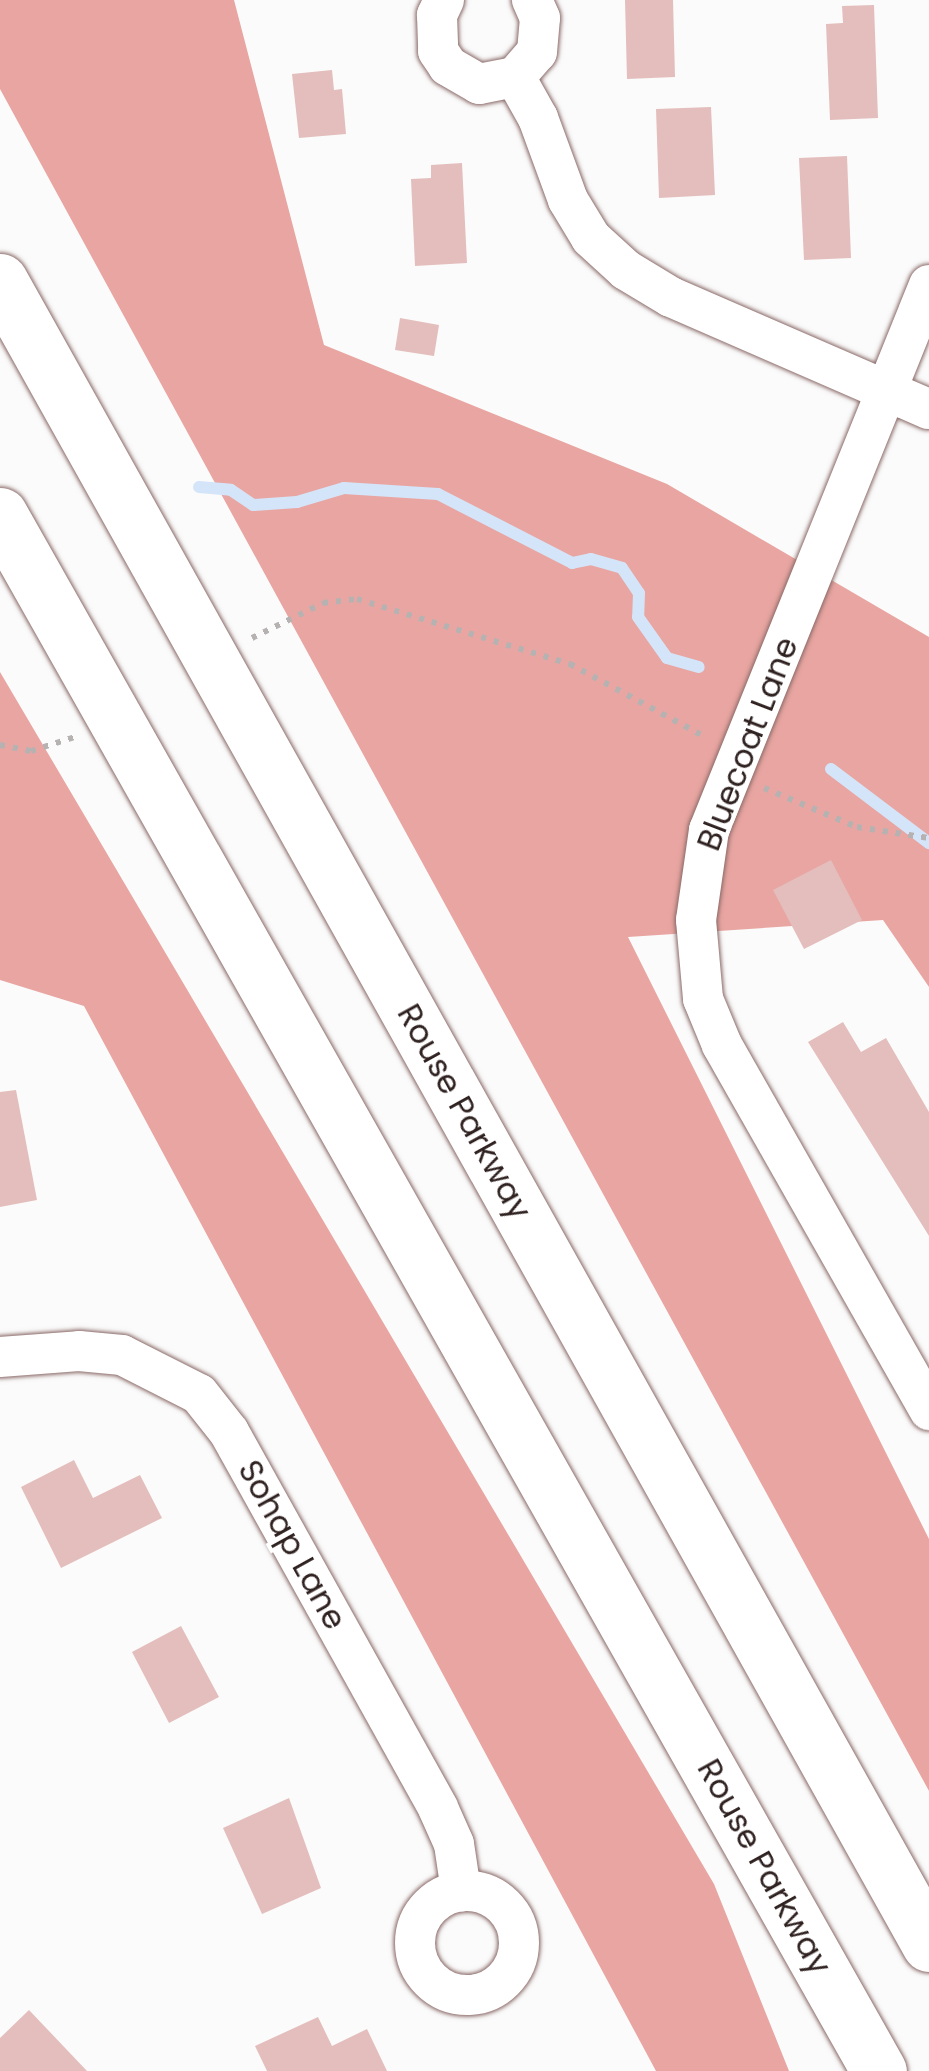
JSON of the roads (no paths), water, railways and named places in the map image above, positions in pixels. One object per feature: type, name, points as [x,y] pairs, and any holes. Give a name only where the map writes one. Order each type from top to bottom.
[{"type":"main road","name":"Rouse Parkway","points":[[0,280],[929,1944]]},
{"type":"main road","name":"Rouse Parkway","points":[[0,514],[879,2071]]},
{"type":"street","points":[[444,0],[434,33],[448,66],[480,84],[515,77],[538,52],[542,35],[532,0]]},
{"type":"street","points":[[515,77],[538,118],[568,200],[591,238],[626,270],[671,297],[929,409]]},
{"type":"street","name":"Bluecoat Lane","points":[[929,284],[890,393],[710,830],[696,920],[696,964],[722,1045],[929,1410]]},
{"type":"street","name":"Sohap Lane","points":[[0,1357],[79,1351],[122,1355],[199,1394],[229,1432],[438,1808],[454,1844],[461,1891]]},
{"type":"waterway","points":[[199,487],[231,490],[253,505],[297,502],[344,488],[438,494],[572,563],[591,559],[622,568],[639,593],[638,617],[667,658],[699,667]]},
{"type":"waterway","points":[[831,769],[929,843]]}]
